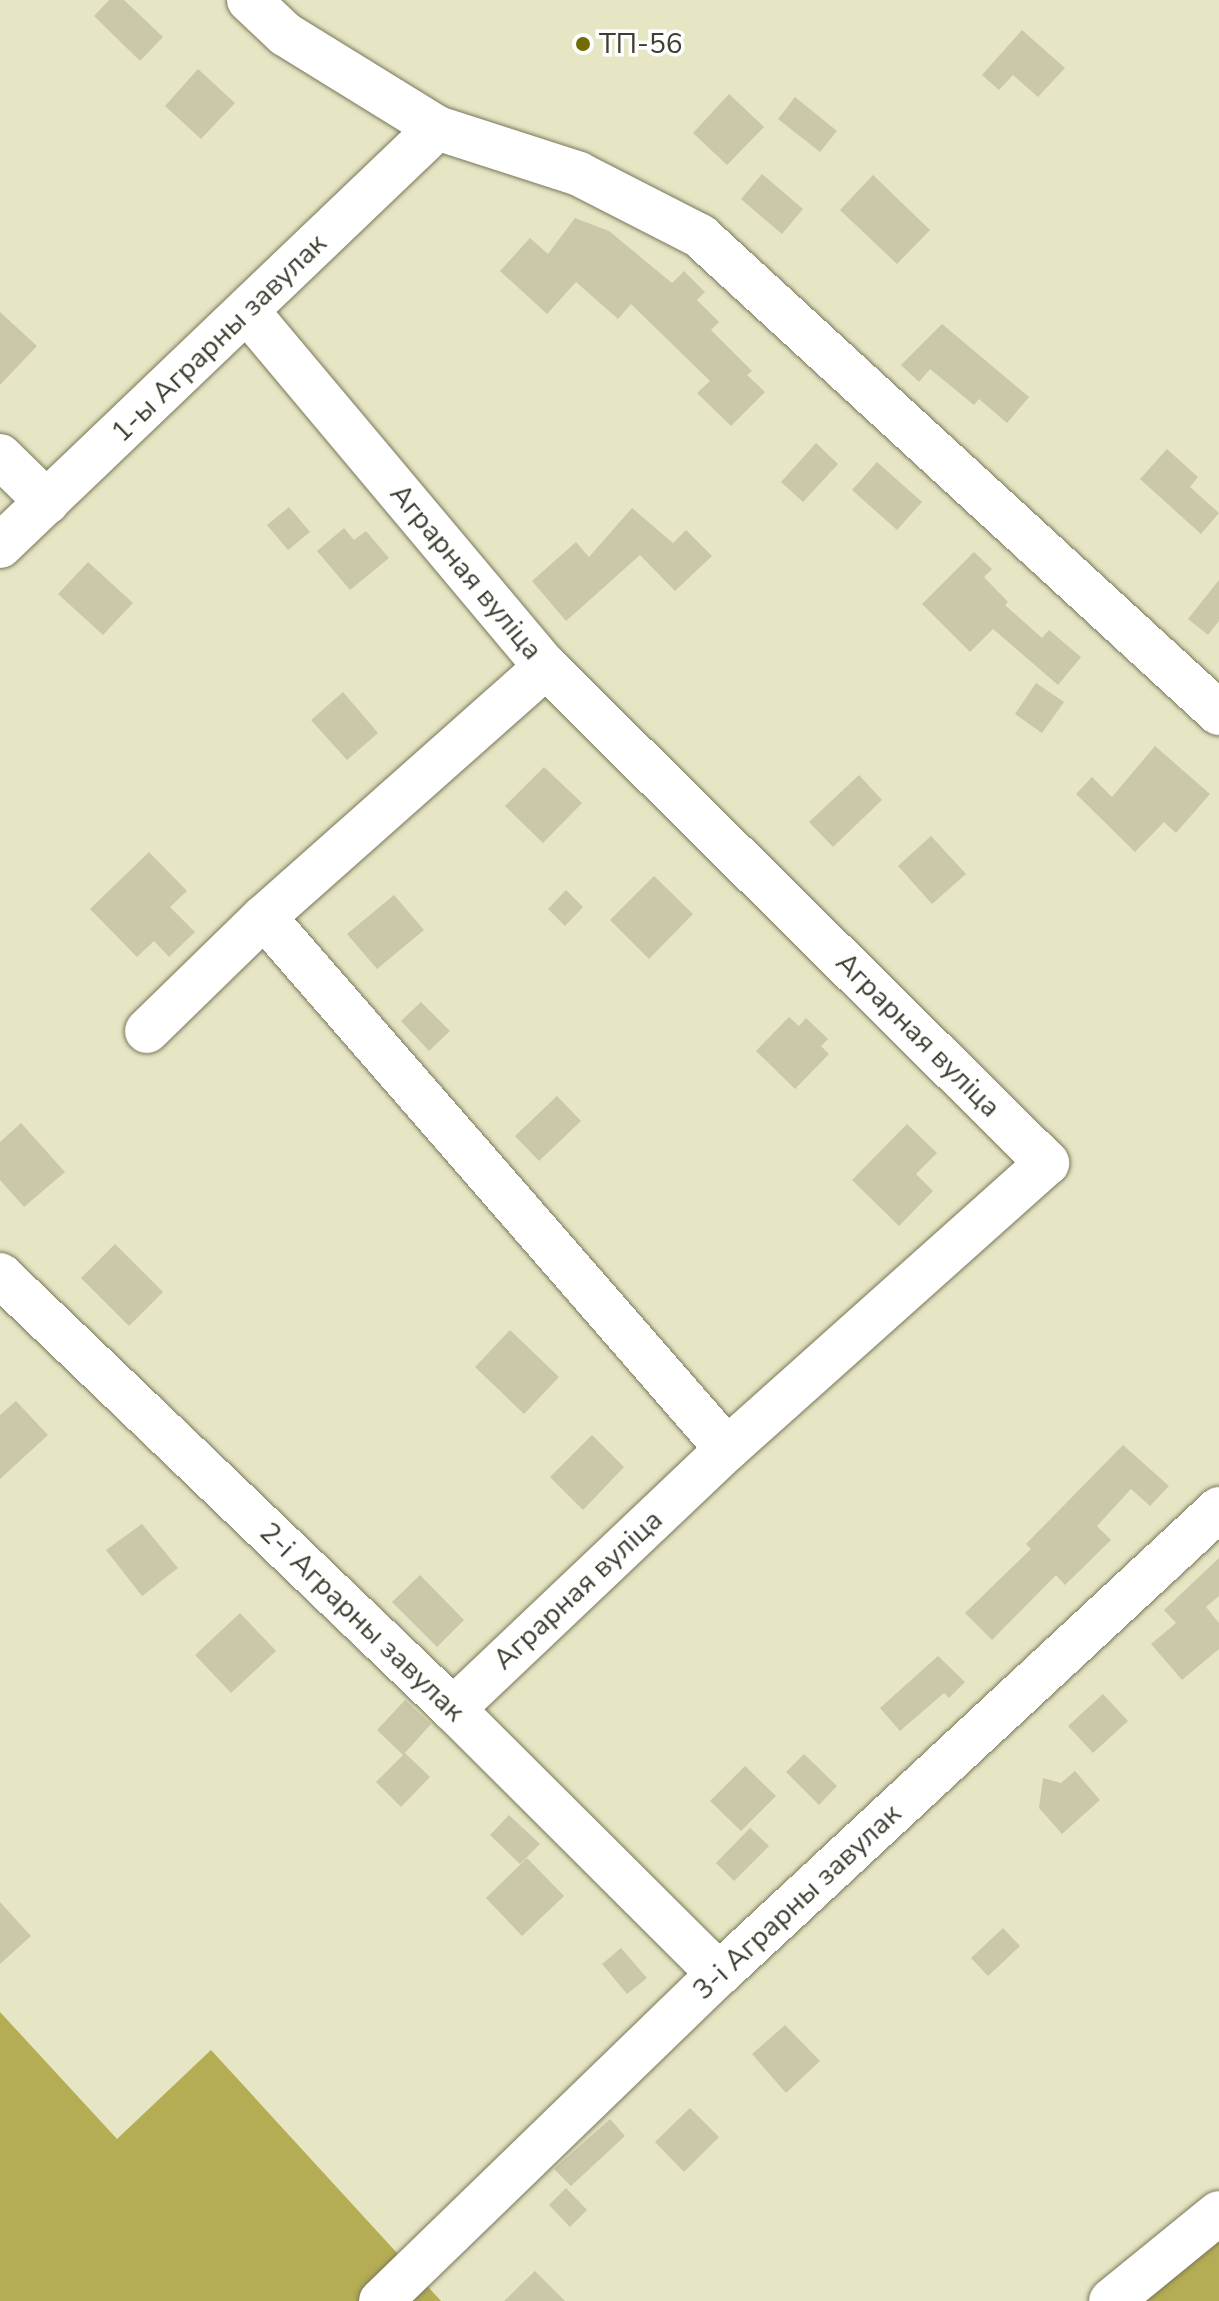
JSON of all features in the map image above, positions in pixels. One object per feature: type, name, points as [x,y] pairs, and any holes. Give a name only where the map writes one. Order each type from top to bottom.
[{"type":"street","points":[[249,0],[285,34],[437,128],[579,174],[700,236],[1219,713]]},
{"type":"street","name":"1-ы Аграрны завулак","points":[[0,546],[437,128]]},
{"type":"street","name":"Аграрная вуліца","points":[[247,311],[546,667],[1047,1163],[727,1449],[453,1709]]},
{"type":"street","points":[[0,456],[47,502]]},
{"type":"street","points":[[147,1031],[264,917],[546,667]]},
{"type":"street","points":[[264,917],[727,1449]]},
{"type":"street","name":"2-і Аграрны завулак","points":[[0,1275],[453,1709],[719,1974]]},
{"type":"street","name":"3-і Аграрны завулак","points":[[381,2301],[719,1974],[1219,1509]]},
{"type":"street","points":[[1111,2301],[1219,2213]]},
{"type":"shaded area","points":[[0,2012],[117,2139],[211,2050],[441,2301],[0,2301]]},
{"type":"shaded area","points":[[1219,2200],[1219,2301],[1089,2301]]},
{"type":"building","points":[[109,0],[124,0],[163,37],[140,61],[94,16]]},
{"type":"building","points":[[1022,30],[1065,68],[1038,97],[1013,75],[999,90],[982,75]]},
{"type":"building","points":[[198,69],[235,103],[201,139],[165,106]]},
{"type":"building","points":[[729,94],[764,127],[727,165],[693,133]]},
{"type":"building","points":[[795,97],[837,131],[820,152],[778,119]]},
{"type":"building","points":[[762,174],[803,209],[782,234],[741,199]]},
{"type":"building","points":[[873,175],[930,230],[897,264],[840,210]]},
{"type":"building","points":[[575,218],[609,231],[672,283],[684,271],[705,292],[697,300],[719,322],[711,330],[752,371],[747,375],[765,392],[731,426],[697,393],[710,381],[631,304],[618,319],[576,282],[547,314],[500,271],[530,238],[548,254]]},
{"type":"building","points":[[0,312],[37,346],[0,385]]},
{"type":"building","points":[[942,324],[1029,397],[1007,423],[979,399],[974,405],[930,369],[919,382],[901,365]]},
{"type":"building","points":[[816,443],[838,464],[803,502],[781,482]]},
{"type":"building","points":[[1167,449],[1198,477],[1190,487],[1219,513],[1201,534],[1140,479]]},
{"type":"building","points":[[877,462],[922,502],[897,530],[852,490]]},
{"type":"building","points":[[289,507],[310,532],[288,550],[267,525]]},
{"type":"building","points":[[632,508],[673,543],[686,530],[712,556],[675,591],[640,555],[566,621],[532,581],[576,542],[589,557]]},
{"type":"building","points":[[344,528],[354,540],[366,531],[389,558],[350,590],[317,551]]},
{"type":"building","points":[[974,552],[992,569],[984,577],[1008,602],[1005,605],[1042,638],[1049,630],[1081,657],[1058,685],[993,629],[970,652],[922,604]]},
{"type":"building","points":[[88,562],[133,603],[103,635],[58,594]]},
{"type":"building","points":[[1219,580],[1219,621],[1208,635],[1188,619]]},
{"type":"building","points":[[1036,683],[1064,702],[1042,733],[1015,714]]},
{"type":"building","points":[[343,692],[378,733],[347,760],[311,720]]},
{"type":"building","points":[[1155,746],[1210,794],[1176,833],[1164,822],[1135,852],[1076,794],[1092,777],[1112,797]]},
{"type":"building","points":[[544,767],[582,803],[543,843],[505,806]]},
{"type":"building","points":[[859,775],[882,800],[833,847],[809,822]]},
{"type":"building","points":[[931,836],[966,874],[932,904],[898,866]]},
{"type":"building","points":[[149,852],[187,891],[170,907],[195,932],[169,957],[154,941],[137,957],[90,909]]},
{"type":"building","points":[[654,876],[693,914],[649,959],[610,920]]},
{"type":"building","points":[[566,890],[583,907],[565,926],[548,909]]},
{"type":"building","points":[[394,895],[424,930],[377,969],[347,934]]},
{"type":"building","points":[[421,1002],[450,1031],[429,1051],[401,1021]]},
{"type":"building","points":[[789,1017],[799,1026],[806,1018],[828,1039],[821,1046],[829,1054],[795,1089],[756,1051]]},
{"type":"building","points":[[557,1096],[581,1121],[539,1161],[515,1136]]},
{"type":"building","points":[[21,1123],[65,1172],[24,1207],[0,1180],[0,1142]]},
{"type":"building","points":[[907,1124],[937,1153],[916,1174],[933,1191],[899,1226],[852,1180]]},
{"type":"building","points":[[115,1244],[163,1292],[129,1326],[81,1278]]},
{"type":"building","points":[[510,1330],[559,1377],[524,1414],[475,1367]]},
{"type":"building","points":[[16,1401],[48,1435],[0,1479],[0,1415]]},
{"type":"building","points":[[592,1435],[624,1467],[583,1510],[550,1477]]},
{"type":"building","points":[[1123,1445],[1169,1486],[1150,1506],[1131,1489],[1097,1526],[1111,1540],[1065,1585],[1056,1575],[992,1640],[965,1613],[1031,1549],[1026,1544]]},
{"type":"building","points":[[142,1524],[178,1568],[142,1596],[106,1550]]},
{"type":"building","points":[[1219,1558],[1219,1596],[1206,1607],[1219,1623],[1219,1649],[1182,1680],[1151,1644],[1176,1623],[1164,1610]]},
{"type":"building","points":[[420,1575],[464,1620],[437,1647],[392,1602]]},
{"type":"building","points":[[240,1613],[276,1651],[231,1693],[195,1655]]},
{"type":"building","points":[[938,1656],[965,1682],[949,1698],[944,1693],[900,1731],[880,1708]]},
{"type":"building","points":[[1103,1694],[1128,1721],[1093,1753],[1068,1726]]},
{"type":"building","points":[[405,1700],[431,1724],[405,1753],[430,1777],[401,1807],[376,1782],[403,1755],[377,1730]]},
{"type":"building","points":[[804,1754],[837,1786],[819,1805],[786,1772]]},
{"type":"building","points":[[745,1766],[776,1796],[741,1831],[710,1801]]},
{"type":"building","points":[[1075,1771],[1100,1800],[1062,1834],[1039,1808],[1043,1778],[1061,1783]]},
{"type":"building","points":[[509,1815],[540,1844],[520,1864],[490,1835]]},
{"type":"building","points":[[750,1828],[769,1846],[734,1881],[716,1863]]},
{"type":"building","points":[[527,1858],[564,1896],[522,1936],[486,1898]]},
{"type":"building","points":[[0,1902],[31,1936],[0,1964]]},
{"type":"building","points":[[1003,1928],[1020,1946],[988,1976],[971,1958]]},
{"type":"building","points":[[621,1948],[647,1978],[627,1994],[602,1964]]},
{"type":"building","points":[[785,2025],[820,2061],[786,2093],[752,2054]]},
{"type":"building","points":[[690,2108],[719,2137],[684,2172],[655,2142]]},
{"type":"building","points":[[610,2119],[625,2136],[571,2186],[554,2169]]},
{"type":"building","points":[[566,2188],[587,2210],[570,2227],[549,2205]]},
{"type":"building","points":[[535,2271],[565,2301],[504,2301]]},
{"type":"place","name":"ТП-56","points":[[583,44]]}]
